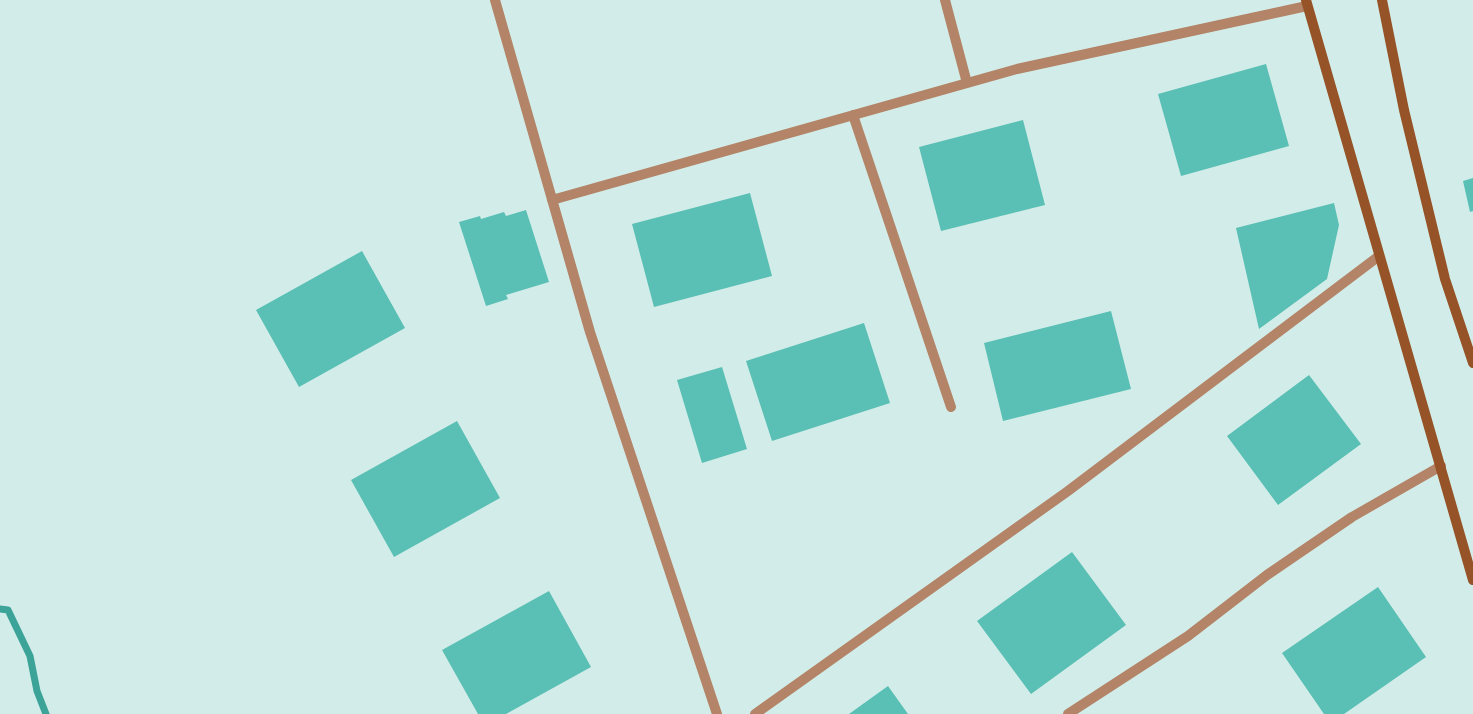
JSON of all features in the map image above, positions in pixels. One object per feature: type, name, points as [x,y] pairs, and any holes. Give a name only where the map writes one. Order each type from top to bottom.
[{"type":"main road","points":[[1382,0],[1404,110],[1445,279],[1473,363]]},
{"type":"main road","points":[[1306,3],[1473,580]]},
{"type":"street","points":[[494,0],[590,332],[717,714]]},
{"type":"street","points":[[945,0],[967,83]]},
{"type":"street","points":[[552,200],[1017,69],[1306,3]]},
{"type":"street","points":[[853,115],[951,407]]},
{"type":"street","points":[[755,714],[1068,491],[1379,256]]},
{"type":"street","points":[[1068,714],[1188,636],[1267,575],[1352,517],[1441,466]]},
{"type":"building","points":[[1266,64],[1289,146],[1181,176],[1158,94]]},
{"type":"building","points":[[1023,120],[1045,205],[941,231],[919,147]]},
{"type":"building","points":[[1473,178],[1473,211],[1470,212],[1463,181]]},
{"type":"building","points":[[750,193],[772,276],[654,307],[632,224]]},
{"type":"building","points":[[1334,203],[1339,225],[1327,279],[1259,329],[1236,228]]},
{"type":"building","points":[[526,210],[549,282],[506,295],[508,299],[486,306],[459,222],[480,216],[481,219],[504,212],[506,216]]},
{"type":"building","points":[[362,251],[405,328],[299,387],[256,310]]},
{"type":"building","points":[[1111,311],[1131,389],[1003,421],[984,343]]},
{"type":"building","points":[[864,323],[890,403],[772,441],[746,361]]},
{"type":"building","points":[[722,367],[747,449],[702,463],[677,380]]},
{"type":"building","points":[[1309,375],[1361,444],[1278,505],[1227,436]]},
{"type":"building","points":[[457,421],[500,498],[394,557],[351,480]]},
{"type":"building","points":[[1072,552],[1126,625],[1031,694],[977,621]]},
{"type":"building","points":[[1378,587],[1426,657],[1344,714],[1324,714],[1282,653]]},
{"type":"building","points":[[549,591],[591,667],[506,714],[478,714],[442,650]]},
{"type":"building","points":[[888,686],[908,714],[849,714]]},
{"type":"waterway","points":[[0,609],[8,610],[30,656],[37,691],[46,714]]}]
